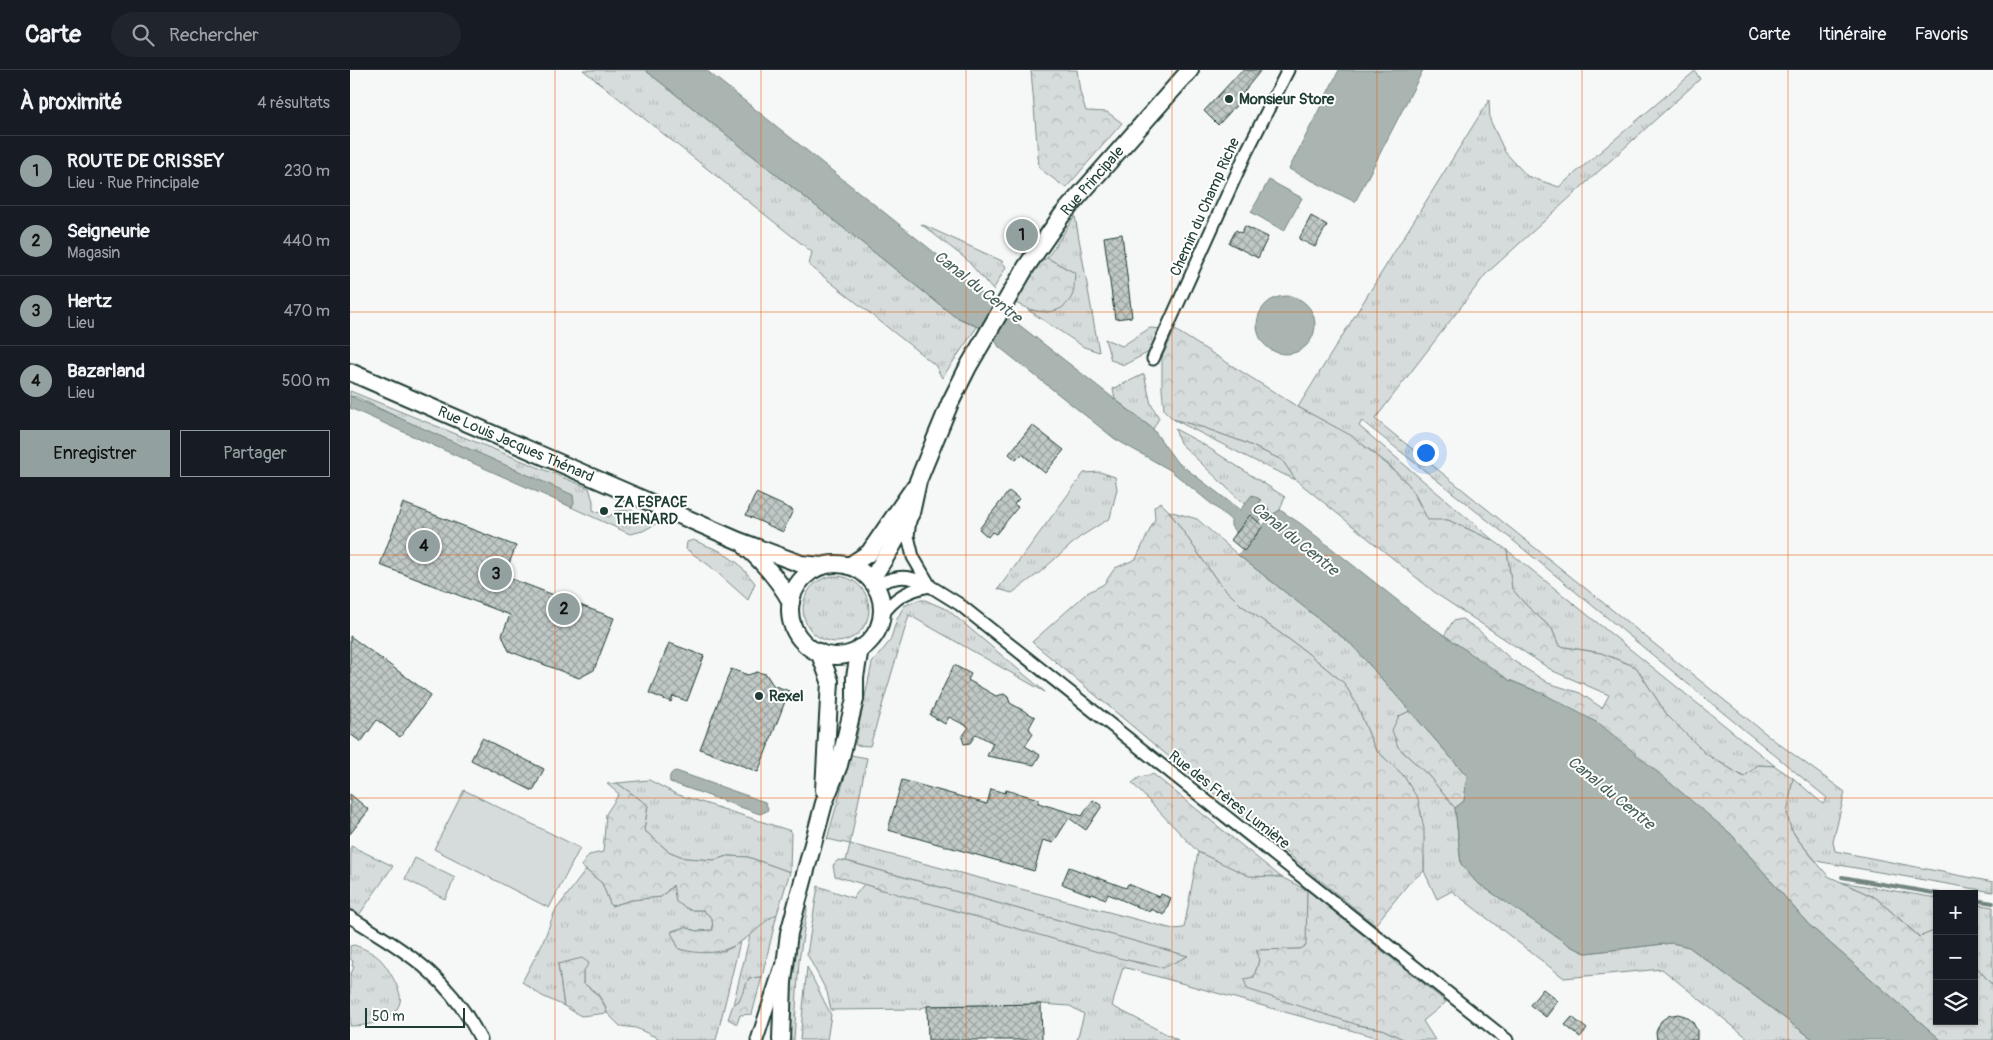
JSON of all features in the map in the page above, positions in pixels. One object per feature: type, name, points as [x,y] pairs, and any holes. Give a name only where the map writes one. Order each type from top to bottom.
[{"type":"main road","name":"Rue Principale","points":[[918,481],[950,403],[982,343],[1036,251],[1100,171],[1190,70]]},
{"type":"main road","name":"Rue Louis Jacques Thénard","points":[[350,372],[738,541],[801,564],[822,566]]},
{"type":"main road","points":[[873,583],[911,513],[918,481]]},
{"type":"main road","points":[[850,566],[868,553],[918,481]]},
{"type":"main road","name":"Rue Louis Jacques Thénard","points":[[738,541],[767,566],[791,602]]},
{"type":"main road","points":[[840,564],[850,566],[857,569],[873,583],[879,595],[882,615],[875,634],[860,648],[840,655],[829,655],[810,648],[797,634],[792,624],[791,602],[801,580],[808,574],[822,566],[840,564]]},
{"type":"main road","points":[[781,1040],[786,953],[795,906],[824,803],[839,765],[855,699],[855,677],[860,648]]},
{"type":"main road","points":[[819,652],[830,682],[824,803]]},
{"type":"street","name":"Chemin du Champ Riche","points":[[1153,359],[1247,151],[1288,70]]},
{"type":"street","name":"Rue des Frères Lumière","points":[[911,513],[908,536],[913,557],[930,586]]},
{"type":"street","name":"Rue des Frères Lumière","points":[[873,583],[891,578],[916,578],[959,604],[1507,1040]]},
{"type":"street","points":[[882,615],[889,605],[904,593],[930,586]]},
{"type":"street","points":[[350,918],[412,955],[434,974],[469,1018],[481,1040]]},
{"type":"street","points":[[758,1040],[772,988],[786,953]]},
{"type":"green space","points":[[583,70],[645,70],[954,316],[977,327],[942,378],[935,365],[809,265],[812,252]]},
{"type":"green space","points":[[1031,70],[1077,70],[1080,92],[1086,111],[1107,112],[1122,123],[1066,188],[1039,168]]},
{"type":"green space","points":[[1695,71],[1700,79],[1486,274],[1375,419],[1775,741],[1845,792],[1833,842],[1835,851],[1993,882],[1993,892],[1816,861],[1798,839],[1788,820],[1787,804],[1793,778],[1823,804],[1827,798],[1510,538],[1362,421],[1359,426],[1494,541],[1448,520],[1428,521],[1408,484],[1383,460],[1328,423],[1298,407],[1489,100],[1490,120],[1505,152],[1527,176],[1559,187]]},
{"type":"green space","points":[[1075,216],[1099,352],[1084,347],[1028,310],[1048,312],[1075,273],[1047,258]]},
{"type":"green space","points":[[921,224],[1002,261],[1006,267],[993,290],[966,259]]},
{"type":"green space","points":[[1047,258],[1075,273],[1072,296],[1061,308],[1046,312],[1023,307],[1016,303],[1035,265]]},
{"type":"green space","points":[[1150,328],[1163,329],[1151,351],[1124,365],[1111,360],[1105,339],[1122,346]]},
{"type":"green space","points":[[1175,330],[1298,407],[1352,436],[1409,485],[1428,520],[1448,520],[1494,541],[1507,550],[1512,589],[1552,629],[1559,646],[1601,653],[1636,667],[1667,715],[1706,754],[1744,777],[1758,765],[1775,766],[1793,778],[1787,814],[1791,829],[1828,876],[1876,898],[1919,937],[1933,931],[1933,1025],[1978,1025],[1978,969],[1993,986],[1993,1040],[1941,1040],[1808,924],[1731,834],[1546,695],[1509,680],[1444,636],[1453,621],[1462,619],[1477,629],[1512,660],[1548,683],[1580,693],[1602,708],[1609,695],[1553,671],[1438,595],[1296,480],[1282,460],[1246,443],[1173,419],[1164,410],[1162,357]]},
{"type":"green space","points":[[1144,374],[1151,404],[1159,418],[1153,429],[1115,399],[1113,389]]},
{"type":"green space","points":[[350,391],[589,488],[593,501],[593,510],[609,517],[615,511],[632,510],[659,522],[643,531],[630,534],[571,507],[573,506],[357,397],[350,396]]},
{"type":"green space","points":[[1173,419],[1246,443],[1282,460],[1296,480],[1263,465]]},
{"type":"green space","points":[[1175,429],[1201,443],[1285,497],[1280,510],[1272,515],[1268,507],[1259,503],[1261,500],[1252,495],[1245,505],[1180,443]]},
{"type":"green space","points":[[1100,472],[1115,477],[1117,489],[1110,518],[1080,537],[1039,573],[1012,593],[998,589],[1084,473]]},
{"type":"green space","points":[[1160,502],[1169,511],[1218,582],[1241,605],[1305,651],[1344,683],[1357,705],[1375,749],[1403,775],[1418,799],[1424,829],[1424,871],[1409,883],[1375,925],[1032,642],[1087,593],[1104,584],[1115,568],[1136,559],[1155,519],[1154,507]]},
{"type":"green space","points":[[1169,511],[1197,519],[1238,555],[1352,645],[1410,711],[1399,716],[1398,747],[1428,775],[1455,808],[1461,864],[1476,882],[1572,947],[1586,953],[1672,943],[1689,947],[1814,1040],[1750,1040],[1662,969],[1564,978],[1452,891],[1437,899],[1424,871],[1424,857],[1403,775],[1375,749],[1357,705],[1344,683],[1305,651],[1241,605],[1218,582]]},
{"type":"green space","points":[[693,540],[720,551],[739,564],[755,583],[748,600],[710,566],[686,549],[687,542]]},
{"type":"green space","points":[[1507,550],[1775,766],[1758,765],[1744,777],[1706,754],[1667,715],[1636,667],[1601,653],[1559,646],[1552,629],[1512,589]]},
{"type":"green space","points":[[836,576],[848,579],[859,586],[866,597],[869,609],[866,621],[859,632],[848,639],[836,642],[824,639],[813,632],[806,621],[803,609],[806,597],[813,586],[824,579]]},
{"type":"green space","points":[[918,600],[925,600],[948,610],[1045,692],[909,615],[870,746],[855,745],[872,663],[890,641],[897,619],[904,606]]},
{"type":"green space","points":[[1410,711],[1467,776],[1464,801],[1455,808],[1428,775],[1398,747],[1392,730],[1399,716]]},
{"type":"green space","points":[[851,755],[867,758],[850,844],[827,839]]},
{"type":"green space","points":[[1153,774],[1281,877],[1249,876],[1198,852],[1132,783],[1140,777]]},
{"type":"green space","points":[[649,780],[676,794],[791,831],[790,872],[748,857],[728,856],[714,860],[685,858],[668,851],[644,830],[648,805],[617,783]]},
{"type":"green space","points":[[617,783],[648,805],[644,830],[668,851],[685,858],[714,860],[728,856],[748,857],[790,872],[777,914],[732,947],[707,953],[679,949],[671,932],[685,927],[696,931],[713,930],[712,918],[703,910],[690,910],[676,902],[673,885],[661,897],[631,900],[611,906],[602,883],[581,866],[589,855],[603,852],[606,814],[619,794],[607,784]]},
{"type":"green space","points":[[464,790],[580,848],[549,908],[434,849]]},
{"type":"green space","points":[[850,844],[1173,929],[1184,928],[1198,852],[1249,875],[1281,877],[1307,890],[1307,946],[1300,949],[1257,950],[1259,960],[1254,977],[1358,1025],[1382,1029],[1405,1040],[1386,1040],[1123,967],[1112,1006],[1178,1040],[1077,1040],[1084,1014],[1070,1006],[1041,1004],[927,1006],[919,1009],[831,1010],[827,992],[807,954],[818,886],[853,898],[864,884],[1142,964],[1187,956],[846,861]]},
{"type":"green space","points":[[351,846],[393,866],[359,915],[350,909]]},
{"type":"green space","points":[[415,858],[455,878],[445,899],[405,879]]},
{"type":"green space","points":[[838,860],[1188,956],[1163,968],[1119,958],[835,876],[833,865]]},
{"type":"green space","points":[[586,870],[602,883],[611,906],[631,900],[661,897],[674,885],[690,910],[703,910],[712,918],[713,930],[696,931],[685,927],[672,931],[679,949],[725,951],[740,942],[716,1040],[662,1040],[636,1028],[620,1026],[607,1013],[605,1005],[597,993],[583,983],[583,972],[558,964],[564,1006],[542,996],[522,982],[543,942],[555,911]]},
{"type":"green space","points":[[1841,882],[1933,897],[1933,931],[1920,937],[1876,898]]},
{"type":"green space","points":[[1307,890],[1446,1002],[1423,1021],[1435,1040],[1405,1040],[1382,1029],[1358,1025],[1247,989],[1244,979],[1254,977],[1259,960],[1257,950],[1300,949],[1306,946]]},
{"type":"green space","points":[[805,896],[807,910],[799,961],[794,1040],[789,1040],[793,959]]},
{"type":"green space","points":[[1978,905],[1993,907],[1993,986],[1978,969]]},
{"type":"green space","points":[[777,914],[762,977],[749,978],[739,1001],[733,1005],[750,936],[765,920]]},
{"type":"green space","points":[[354,945],[368,951],[381,960],[394,980],[399,992],[400,1002],[397,1009],[386,1018],[372,1024],[350,1026],[350,976],[354,967],[352,966],[353,961],[350,959],[350,946]]},
{"type":"green space","points":[[582,958],[589,963],[583,972],[583,983],[598,996],[607,1013],[581,1016],[564,1006],[558,964]]},
{"type":"green space","points":[[807,967],[831,1015],[827,1040],[800,1040]]},
{"type":"green space","points":[[762,977],[752,1014],[740,1015],[737,1024],[728,1019],[733,1005],[739,1001],[749,978]]},
{"type":"water","name":"Canal du Centre","points":[[645,70],[706,70],[955,269],[991,303],[1153,429],[1176,461],[1240,510],[1252,495],[1261,500],[1259,503],[1268,507],[1269,512],[1257,523],[1262,527],[1272,515],[1280,510],[1301,524],[1421,619],[1509,680],[1546,695],[1600,724],[1731,834],[1808,924],[1941,1040],[1814,1040],[1689,947],[1672,943],[1586,953],[1572,947],[1476,882],[1461,864],[1455,808],[1464,801],[1467,776],[1352,645],[1238,555],[1255,536],[1242,526],[1236,533],[1231,526],[1231,520],[1170,470],[1115,439],[999,347],[991,336],[973,324],[954,316]]},
{"type":"water","points":[[1339,70],[1423,70],[1355,202],[1289,169]]},
{"type":"water","points":[[1269,180],[1302,198],[1284,231],[1251,212]]},
{"type":"water","points":[[1280,296],[1292,296],[1307,304],[1315,319],[1315,331],[1307,346],[1292,354],[1280,354],[1265,346],[1257,331],[1257,319],[1265,304]]},
{"type":"water","points":[[350,396],[573,495],[574,503],[571,507],[350,408]]},
{"type":"water","points":[[676,771],[765,802],[768,808],[767,811],[760,814],[670,782],[670,775]]},
{"type":"building","points":[[1242,70],[1261,70],[1241,95],[1244,97],[1218,125],[1204,111]]},
{"type":"building","points":[[1311,216],[1327,225],[1315,247],[1299,239]]},
{"type":"building","points":[[1245,226],[1268,237],[1258,258],[1229,243],[1236,230],[1241,233]]},
{"type":"building","points":[[1122,234],[1132,317],[1115,319],[1104,237]]},
{"type":"building","points":[[1032,425],[1064,450],[1045,473],[1022,454],[1016,460],[1009,454]]},
{"type":"building","points":[[1009,491],[1019,499],[1014,504],[1018,507],[996,534],[992,532],[988,537],[979,529]]},
{"type":"building","points":[[756,493],[793,510],[783,532],[746,515]]},
{"type":"building","points":[[403,503],[516,546],[504,576],[614,618],[594,670],[579,678],[509,651],[502,635],[510,615],[380,565]]},
{"type":"building","points":[[1250,515],[1263,526],[1244,551],[1231,540]]},
{"type":"building","points":[[350,636],[431,695],[400,737],[377,720],[361,742],[350,734]]},
{"type":"building","points":[[669,643],[704,656],[687,701],[673,696],[671,702],[649,693]]},
{"type":"building","points":[[954,665],[971,674],[968,680],[996,696],[1004,694],[1008,697],[1010,703],[1035,717],[1029,728],[1033,734],[1025,746],[1040,755],[1034,765],[987,756],[993,743],[976,734],[970,743],[964,744],[962,737],[969,727],[949,717],[945,724],[930,715]]},
{"type":"building","points":[[731,669],[748,675],[757,672],[766,674],[773,685],[789,691],[758,772],[700,749]]},
{"type":"building","points":[[482,738],[544,769],[533,791],[471,760]]},
{"type":"building","points":[[902,780],[987,804],[991,789],[1005,793],[1006,790],[1039,799],[1038,803],[1082,816],[1093,800],[1102,806],[1086,830],[1069,818],[1053,843],[1043,840],[1034,871],[888,830]]},
{"type":"building","points":[[350,794],[369,810],[350,834]]},
{"type":"building","points":[[1069,867],[1126,888],[1128,884],[1160,897],[1161,894],[1171,898],[1164,915],[1151,909],[1150,912],[1108,894],[1106,899],[1091,895],[1062,884]]},
{"type":"building","points":[[1543,989],[1558,1001],[1546,1017],[1530,1005]]},
{"type":"building","points":[[1041,1004],[1042,1040],[928,1040],[927,1006]]},
{"type":"building","points":[[1678,1014],[1692,1021],[1697,1030],[1697,1040],[1657,1040],[1656,1032],[1661,1021],[1668,1016]]},
{"type":"building","points":[[1572,1017],[1587,1029],[1580,1037],[1565,1025]]},
{"type":"waterway","points":[[1842,877],[1933,893]]},
{"type":"waterway","points":[[1978,901],[1993,903]]},
{"type":"place","name":"Monsieur Store","points":[[1229,99]]},
{"type":"place","name":"ROUTE DE CRISSEY","points":[[1022,235]]},
{"type":"place","name":"ZA ESPACE THENARD","points":[[604,511]]},
{"type":"place","name":"Bazarland","points":[[424,546]]},
{"type":"place","name":"Hertz","points":[[496,574]]},
{"type":"place","name":"Seigneurie","points":[[564,609]]},
{"type":"place","name":"Rexel","points":[[759,696]]}]
